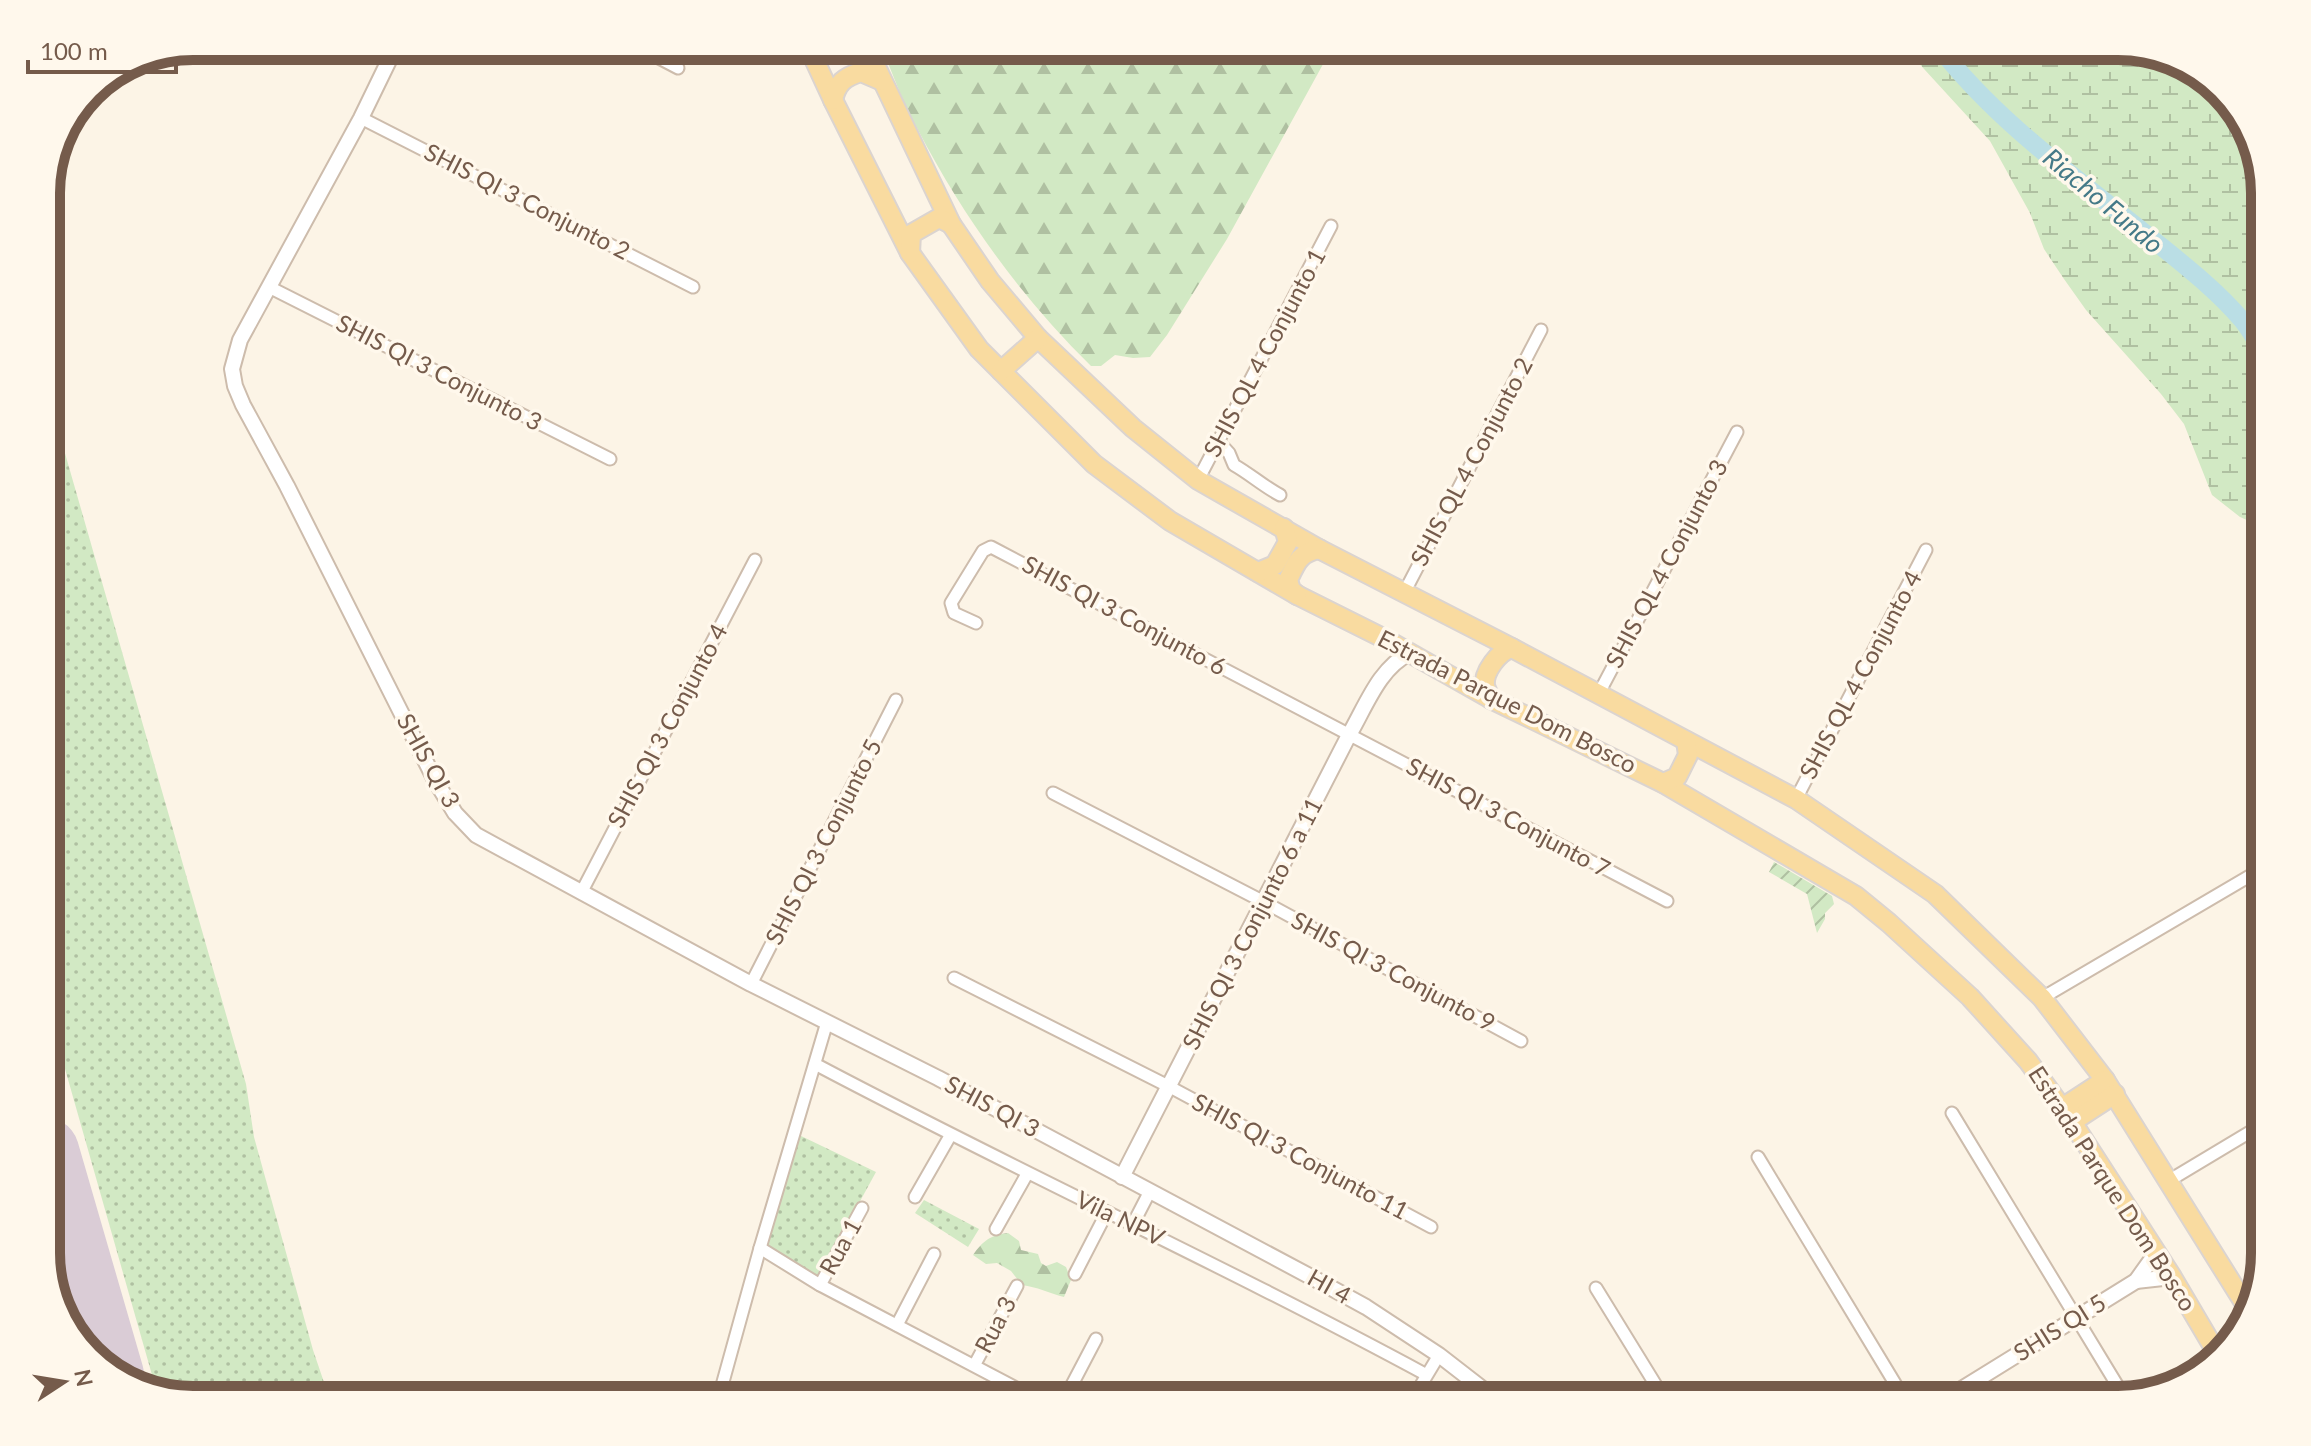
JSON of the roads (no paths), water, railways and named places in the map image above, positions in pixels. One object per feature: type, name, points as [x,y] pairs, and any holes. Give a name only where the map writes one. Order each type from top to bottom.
[{"type":"main road","name":"Estrada Parque Dom Bosco","points":[[814,60],[910,253],[979,349],[1094,464],[1170,521],[1297,595],[1387,640],[1491,699],[1663,783],[1856,896],[1928,956],[2004,1033],[2067,1115],[2213,1346]]},
{"type":"main road","points":[[818,68],[834,73],[847,70],[860,60]]},
{"type":"main road","name":"Estrada Parque Dom Bosco","points":[[872,60],[951,224],[990,281],[1038,338],[1133,428],[1198,480],[1319,549],[1796,799],[1935,894],[2042,998],[2110,1087],[2242,1300]]},
{"type":"main road","points":[[833,100],[835,90],[848,76],[861,72],[882,81]]},
{"type":"main road","points":[[910,253],[911,234],[939,218],[951,224]]},
{"type":"main road","points":[[1001,371],[1038,338]]},
{"type":"main road","points":[[1258,572],[1275,565],[1288,542],[1284,528]]},
{"type":"main road","points":[[1297,595],[1288,580],[1301,555],[1319,549]]},
{"type":"main road","points":[[1460,681],[1474,676],[1488,653],[1486,634]]},
{"type":"main road","points":[[1491,699],[1486,691],[1486,680],[1499,653],[1512,648]]},
{"type":"main road","points":[[1663,783],[1677,777],[1688,755],[1686,741]]},
{"type":"main road","points":[[1683,794],[1683,787],[1697,758],[1706,752]]},
{"type":"main road","points":[[2067,1115],[2110,1087]]},
{"type":"main road","points":[[2172,1277],[2187,1284],[2220,1338]]},
{"type":"street","name":"SHIS QI 3","points":[[389,60],[269,287],[236,353],[232,369],[235,386],[435,780],[455,813],[476,835],[581,893],[1150,1191]]},
{"type":"street","points":[[663,60],[678,68]]},
{"type":"street","name":"SHIS QI 3 Conjunto 2","points":[[361,118],[693,287]]},
{"type":"street","name":"SHIS QL 4 Conjunto 1","points":[[1198,480],[1331,226]]},
{"type":"street","name":"SHIS QI 3 Conjunto 3","points":[[269,287],[610,459]]},
{"type":"street","name":"SHIS QL 4 Conjunto 2","points":[[1404,593],[1541,330]]},
{"type":"street","name":"SHIS QL 4 Conjunto 3","points":[[1598,695],[1737,432]]},
{"type":"street","points":[[1218,441],[1229,453],[1234,465],[1280,495]]},
{"type":"street","name":"SHIS QI 3 Conjunto 6","points":[[976,623],[954,613],[951,603],[983,551],[991,547],[1349,735]]},
{"type":"street","name":"SHIS QL 4 Conjunto 4","points":[[1796,799],[1926,550]]},
{"type":"street","name":"SHIS QI 3 Conjunto 4","points":[[581,893],[755,560]]},
{"type":"street","name":"SHIS QI 3 Conjunto 6 a 11","points":[[1385,672],[1387,640]]},
{"type":"street","name":"SHIS QI 3 Conjunto 6 a 11","points":[[1122,1177],[1349,735],[1385,672],[1410,653]]},
{"type":"street","name":"SHIS QI 3 Conjunto 5","points":[[751,984],[896,700]]},
{"type":"street","name":"SHIS QI 3 Conjunto 7","points":[[1349,735],[1667,901]]},
{"type":"street","name":"SHIS QI 3 Conjunto 9","points":[[1053,793],[1264,902],[1521,1041]]},
{"type":"street","points":[[2042,998],[2251,875]]},
{"type":"street","name":"SHIS QI 3 Conjunto 11","points":[[954,978],[1170,1087],[1431,1227]]},
{"type":"street","points":[[722,1386],[827,1022]]},
{"type":"street","name":"Vila NPV","points":[[815,1064],[950,1136],[1133,1224],[1425,1374]]},
{"type":"street","points":[[1952,1113],[2118,1386]]},
{"type":"street","points":[[2170,1180],[2251,1131]]},
{"type":"street","points":[[915,1197],[950,1136]]},
{"type":"street","points":[[1758,1157],[1897,1386]]},
{"type":"street","points":[[996,1229],[1027,1174]]},
{"type":"street","points":[[1133,1224],[1150,1191]]},
{"type":"street","name":"HI 4","points":[[1150,1191],[1366,1307],[1439,1355],[1479,1386]]},
{"type":"street","name":"Rua 1","points":[[820,1285],[862,1208]]},
{"type":"street","points":[[1075,1274],[1107,1212]]},
{"type":"street","points":[[760,1248],[820,1285],[1014,1386]]},
{"type":"street","name":"SHIS QI 5","points":[[1967,1386],[2136,1281],[2156,1253]]},
{"type":"street","points":[[897,1325],[934,1254]]},
{"type":"street","name":"SHIS QI 5","points":[[2136,1281],[2172,1277]]},
{"type":"street","name":"Rua 3","points":[[975,1364],[1017,1286]]},
{"type":"street","points":[[1596,1288],[1656,1386]]},
{"type":"street","points":[[1071,1386],[1096,1339]]},
{"type":"street","points":[[1419,1386],[1439,1355]]},
{"type":"waterway","name":"Riacho Fundo","points":[[1949,60],[2010,123],[2220,297],[2251,334]]}]
